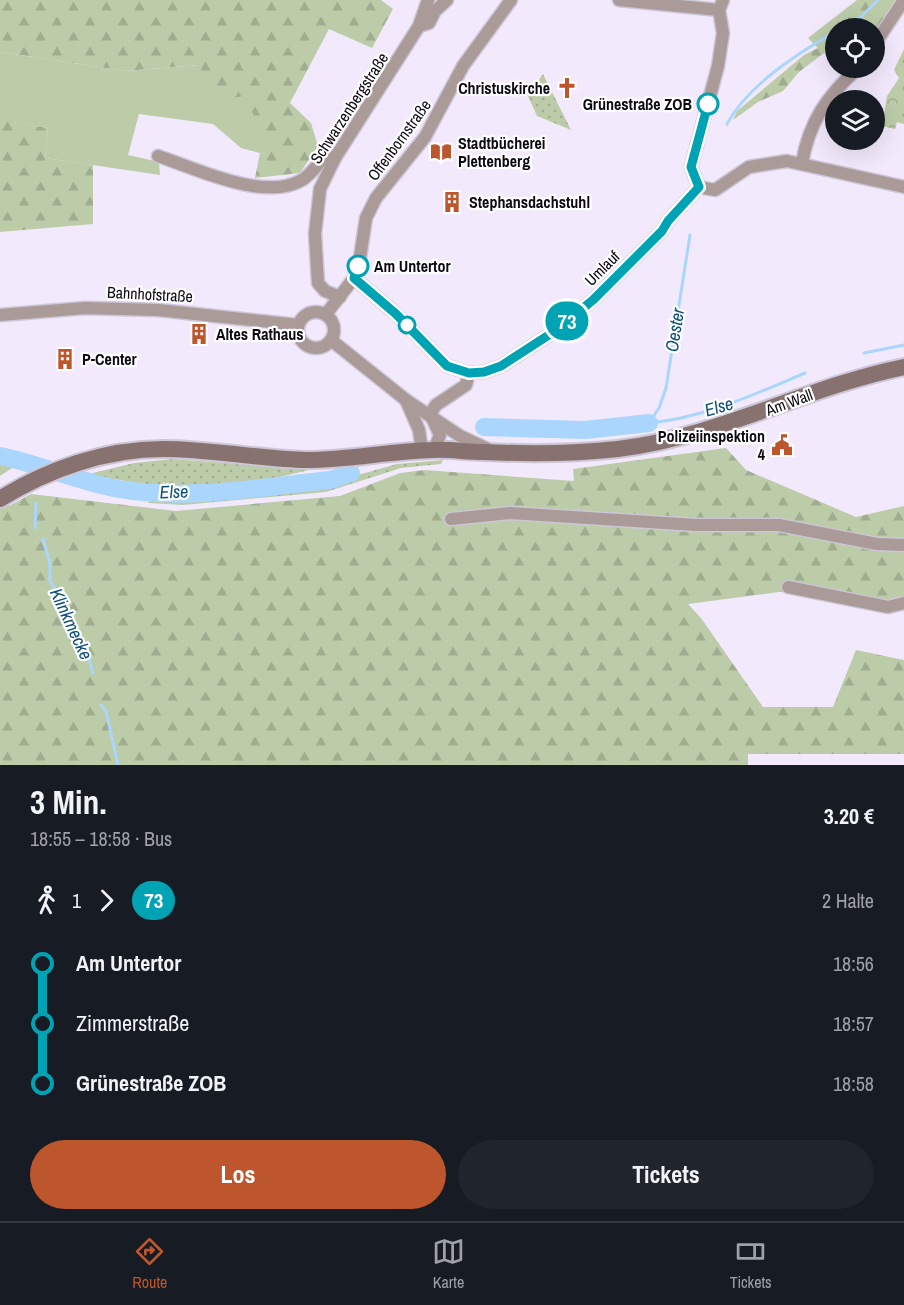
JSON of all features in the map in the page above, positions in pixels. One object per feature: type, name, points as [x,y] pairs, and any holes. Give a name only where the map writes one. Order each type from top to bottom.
[{"type":"main road","name":"Am Wall","points":[[428,450],[559,453],[618,449],[673,439],[731,423],[830,388],[904,367]]},
{"type":"main road","points":[[0,499],[33,480],[83,461],[123,453],[162,449],[306,460],[352,459],[428,450]]},
{"type":"street","name":"Schwarzenbergstraße","points":[[340,297],[320,288],[315,250],[320,189],[335,158],[419,26],[428,0]]},
{"type":"street","points":[[419,26],[429,22],[435,11],[447,0]]},
{"type":"street","name":"Offenbornstraße","points":[[354,278],[359,264],[366,218],[373,204],[426,136],[463,66],[512,0]]},
{"type":"street","points":[[618,0],[721,5],[723,33],[718,66],[691,167],[699,187],[715,190],[758,164],[772,161],[802,163],[904,187]]},
{"type":"street","points":[[885,28],[904,0]]},
{"type":"street","points":[[802,163],[808,132],[825,104],[849,78]]},
{"type":"street","points":[[158,156],[244,184],[270,188],[288,187],[309,175],[325,157],[335,158]]},
{"type":"street","name":"Umlauf","points":[[469,373],[484,372],[501,366],[540,341],[578,312],[662,231],[668,221],[699,187]]},
{"type":"street","points":[[326,314],[354,278],[396,314],[440,360],[454,369],[469,373],[466,384],[436,405],[430,414],[440,435],[428,450]]},
{"type":"street","name":"Bahnhofstraße","points":[[0,315],[85,308],[158,310],[298,325]]},
{"type":"street","points":[[310,312],[326,314],[334,325],[332,340],[322,347],[309,347],[299,337],[298,325],[302,318],[310,312]]},
{"type":"street","name":"Am Wall","points":[[332,340],[406,400],[460,436],[496,453]]},
{"type":"street","name":"Am Wall","points":[[406,400],[428,450]]},
{"type":"street","points":[[451,519],[510,513],[696,525],[779,525],[877,544],[904,545]]},
{"type":"street","points":[[788,587],[888,607],[904,603]]},
{"type":"green space","points":[[0,0],[381,0],[393,9],[372,48],[329,29],[290,103],[311,123],[318,146],[300,173],[255,178],[260,153],[260,131],[210,100],[199,65],[125,71],[0,52]]},
{"type":"green space","points":[[857,0],[896,0],[885,19],[834,18]]},
{"type":"green space","points":[[825,25],[825,52],[799,72],[783,91],[758,102],[733,120],[737,111],[804,55],[818,48],[808,38]]},
{"type":"green space","points":[[904,49],[904,124],[897,122],[895,129],[885,127],[887,96],[899,78],[894,70]]},
{"type":"green space","points":[[0,52],[125,71],[200,65],[210,100],[246,96],[260,131],[260,153],[241,148],[213,124],[139,114],[128,155],[159,162],[160,175],[45,158],[48,128],[12,122],[0,117]]},
{"type":"green space","points":[[543,74],[571,130],[537,116],[528,96]]},
{"type":"green space","points":[[0,116],[13,122],[48,128],[45,158],[93,165],[93,224],[0,232]]},
{"type":"green space","points":[[726,448],[746,470],[856,517],[904,506],[904,603],[888,607],[801,589],[688,604],[701,618],[763,707],[833,707],[856,650],[904,660],[904,754],[748,754],[748,765],[0,765],[0,494],[9,506],[31,494],[176,511],[340,496],[400,473],[425,470],[574,481],[573,469]]},
{"type":"green space","points":[[0,450],[29,457],[0,476]]},
{"type":"green space","points":[[172,459],[313,469],[255,483],[173,488],[85,475],[134,463]]},
{"type":"green space","points":[[443,460],[441,464],[401,468],[326,492],[183,505],[148,503],[149,501],[167,502],[304,490],[397,464]]},
{"type":"waterway","name":"Oester","points":[[858,18],[878,0]]},
{"type":"waterway","name":"Oester","points":[[727,124],[747,96],[760,84],[790,60],[825,38]]},
{"type":"waterway","name":"Oester","points":[[649,423],[659,408],[666,388],[690,235]]},
{"type":"waterway","name":"Else","points":[[864,353],[904,345]]},
{"type":"waterway","name":"Else","points":[[649,423],[709,411],[805,373]]},
{"type":"waterway","name":"Else","points":[[484,427],[585,430],[649,423]]},
{"type":"waterway","name":"Else","points":[[0,456],[104,486],[171,494],[224,492],[330,480],[351,473]]},
{"type":"waterway","name":"Klinkmecke","points":[[35,528],[36,503]]},
{"type":"waterway","name":"Klinkmecke","points":[[43,539],[50,564],[50,581],[67,609],[75,637],[88,654],[93,673]]},
{"type":"waterway","name":"Klinkmecke","points":[[101,705],[106,711],[118,765]]},
{"type":"bus line","name":"73","points":[[358,266],[354,278],[396,314],[447,366],[469,373],[484,372],[501,366],[555,331],[593,300],[662,231],[668,221],[699,187],[691,167],[708,104]]},
{"type":"place","name":"Christuskirche","points":[[567,88]]},
{"type":"place","name":"Grünestraße ZOB","points":[[708,104]]},
{"type":"place","name":"Stadtbücherei Plettenberg","points":[[441,152]]},
{"type":"place","name":"Stephansdachstuhl","points":[[452,202]]},
{"type":"place","name":"Am Untertor","points":[[358,266]]},
{"type":"place","name":"Altes Rathaus","points":[[199,334]]},
{"type":"place","name":"P-Center","points":[[65,359]]},
{"type":"place","name":"Polizeiinspektion 4","points":[[782,445]]}]
